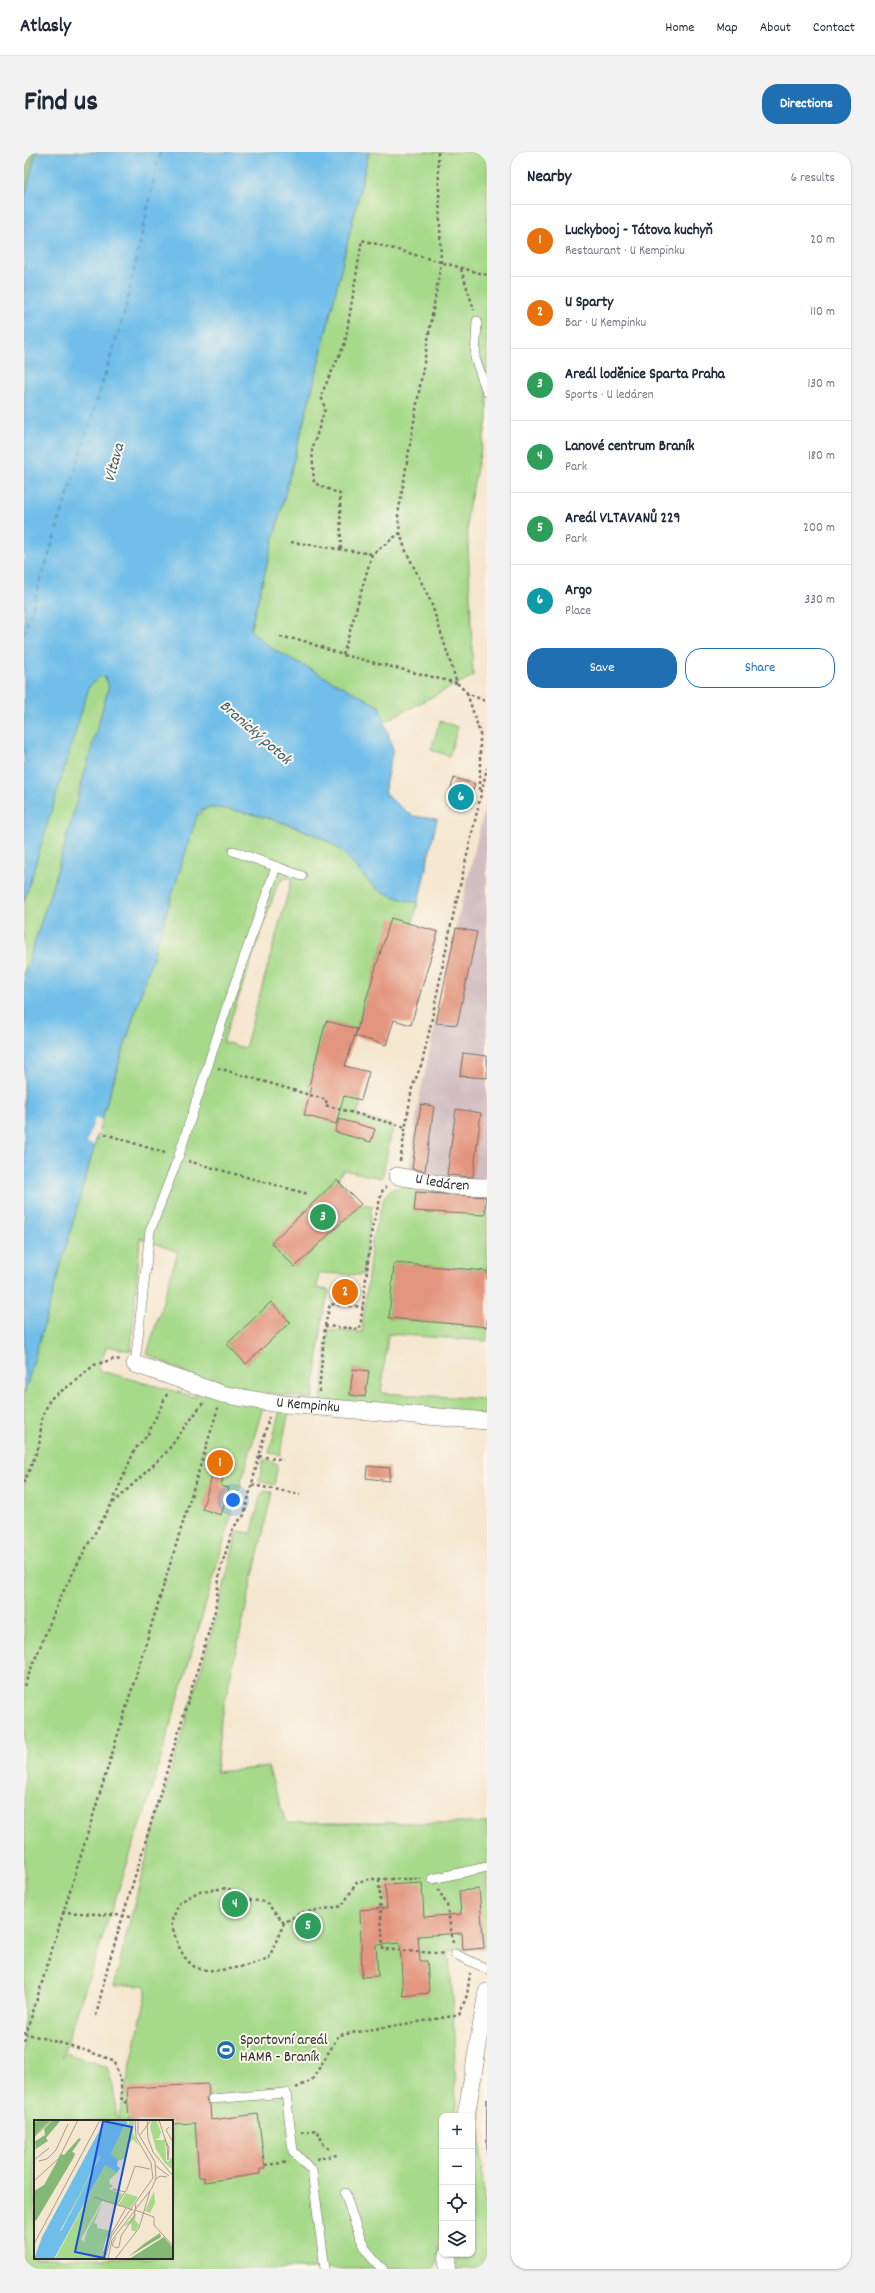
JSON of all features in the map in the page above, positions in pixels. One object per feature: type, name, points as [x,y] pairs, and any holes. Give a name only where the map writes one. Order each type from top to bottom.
[{"type":"street","name":"U ledáren","points":[[397,1176],[451,1186],[487,1187]]},
{"type":"street","name":"U Kempinku","points":[[135,1364],[217,1393],[272,1403],[317,1408],[487,1421]]},
{"type":"street","points":[[467,2113],[487,1992]]},
{"type":"lane","points":[[477,321],[475,358],[487,392]]},
{"type":"lane","points":[[233,851],[302,876]]},
{"type":"lane","points":[[135,1364],[150,1231],[178,1158],[210,1065],[228,1003],[276,867]]},
{"type":"lane","points":[[432,1879],[487,1867]]},
{"type":"lane","points":[[455,1954],[487,1970]]},
{"type":"lane","points":[[212,2098],[286,2093],[293,2151],[312,2171],[325,2269]]},
{"type":"lane","points":[[345,2193],[360,2240],[377,2264],[383,2269]]},
{"type":"path","points":[[438,152],[441,263],[398,515],[400,533],[405,549],[431,602],[457,683],[467,693],[487,702]]},
{"type":"path","points":[[341,549],[340,494],[314,483],[312,450],[325,409],[321,395],[345,343],[362,240],[487,276]]},
{"type":"path","points":[[461,269],[477,321]]},
{"type":"path","points":[[343,655],[372,554],[400,533]]},
{"type":"path","points":[[291,542],[372,554]]},
{"type":"path","points":[[280,637],[300,640],[343,655],[457,683]]},
{"type":"path","points":[[467,693],[480,733],[480,795]]},
{"type":"path","points":[[325,1326],[360,1329],[372,1228],[383,1189],[397,1176],[412,1088],[422,1062],[430,1028],[450,925],[487,768]]},
{"type":"path","points":[[210,1065],[326,1100],[325,1105],[405,1127]]},
{"type":"path","points":[[105,1134],[178,1158],[308,1194]]},
{"type":"path","points":[[317,1408],[325,1326],[330,1304],[363,1307]]},
{"type":"path","points":[[24,1483],[39,1446],[42,1418],[50,1399],[77,1380],[94,1365],[114,1358],[135,1364]]},
{"type":"path","points":[[24,1686],[61,1596],[111,1505],[135,1449],[147,1436],[174,1378]]},
{"type":"path","points":[[111,1505],[165,1454],[217,1393]]},
{"type":"path","points":[[24,2040],[217,1393]]},
{"type":"path","points":[[96,2016],[107,1969],[125,1915],[215,1611],[220,1571],[232,1528],[244,1515],[272,1403]]},
{"type":"path","points":[[259,1456],[283,1460]]},
{"type":"path","points":[[252,1485],[300,1494]]},
{"type":"path","points":[[284,1924],[266,1902],[242,1899],[228,1888],[200,1891],[180,1902],[171,1922],[179,1947],[192,1965],[208,1970],[251,1965],[269,1958],[284,1924],[300,1913],[342,1906],[357,1882],[371,1879],[432,1879],[447,1906],[455,1954],[383,1949],[379,1880]]},
{"type":"path","points":[[62,1912],[130,1916]]},
{"type":"path","points":[[286,2093],[312,2080],[339,2035],[459,2015],[467,1995],[471,1961]]},
{"type":"path","points":[[25,2034],[75,2047],[113,2060],[120,2080],[121,2098],[127,2103]]},
{"type":"path","points":[[291,2133],[317,2130],[324,2145],[331,2150]]},
{"type":"path","points":[[314,2159],[337,2156]]},
{"type":"shaded area","points":[[487,798],[487,1182],[419,1176],[409,1169],[418,1104],[456,928]]},
{"type":"green space","points":[[24,152],[36,152],[24,201]]},
{"type":"green space","points":[[369,152],[487,152],[487,421],[467,515],[473,676],[383,722],[379,706],[271,648],[250,631],[317,370]]},
{"type":"green space","points":[[100,675],[105,677],[109,686],[56,875],[24,976],[24,902],[80,712],[89,687]]},
{"type":"green space","points":[[440,721],[458,727],[449,756],[431,750]]},
{"type":"green space","points":[[207,808],[220,808],[237,811],[295,827],[329,842],[340,849],[366,879],[375,887],[399,898],[418,903],[412,925],[391,919],[357,1029],[326,1021],[309,1086],[361,1100],[357,1116],[393,1126],[382,1178],[343,1170],[338,1179],[361,1204],[372,1206],[363,1275],[319,1273],[317,1288],[329,1290],[322,1322],[313,1399],[267,1393],[148,1802],[62,2057],[66,2053],[107,2067],[113,2086],[117,2120],[34,2120],[34,2259],[173,2259],[173,2120],[118,2120],[146,1997],[146,1985],[114,1986],[148,1852],[214,1622],[237,1531],[252,1533],[260,1496],[264,1491],[272,1492],[221,1718],[216,1772],[268,1767],[286,1823],[487,1823],[487,1936],[484,1948],[448,1951],[453,1999],[456,2105],[455,2113],[439,2113],[439,2241],[437,2262],[434,2269],[24,2269],[24,1395],[98,1131],[196,817]],"holes":[[[286,878],[292,878],[245,1048],[223,1042],[278,883]],[[337,1180],[361,1204],[295,1267],[271,1243]],[[140,1238],[178,1252],[147,1354],[199,1380],[195,1397],[98,1370],[107,1346],[131,1351]],[[271,1302],[290,1322],[246,1364],[227,1344]],[[215,1453],[228,1455],[224,1473],[212,1469]]]},
{"type":"green space","points":[[411,1186],[487,1191],[487,1271],[394,1263],[389,1318],[487,1327],[487,1341],[388,1334],[381,1393],[487,1399],[487,1415],[321,1403],[328,1330],[362,1332],[372,1240],[384,1197],[392,1189]],"holes":[[[416,1192],[486,1196],[485,1214],[414,1210]],[[353,1369],[368,1371],[365,1397],[350,1395]]]},
{"type":"green space","points":[[280,1410],[289,1411],[280,1455],[269,1453]]},
{"type":"green space","points":[[263,1460],[278,1464],[274,1485],[259,1481]]},
{"type":"green space","points":[[481,2104],[480,2125],[487,2269],[456,2269],[457,2257],[475,2257],[475,2105]]},
{"type":"water","points":[[36,152],[369,152],[317,370],[250,630],[271,648],[379,706],[393,749],[385,785],[386,795],[412,816],[437,819],[418,903],[393,896],[374,887],[348,857],[338,848],[307,831],[257,815],[225,809],[210,808],[198,813],[109,1095],[24,1395],[24,976],[56,875],[109,686],[105,677],[100,676],[89,687],[24,902],[24,201]]},
{"type":"pier","points":[[95,1118],[102,1120],[98,1131],[101,1132],[100,1134],[97,1134],[94,1145],[87,1143]]},
{"type":"building","points":[[454,778],[475,784],[466,809],[450,803],[450,801],[447,800]]},
{"type":"building","points":[[391,918],[438,932],[411,1025],[394,1020],[386,1045],[355,1036]]},
{"type":"building","points":[[456,928],[477,932],[457,1025],[436,1023]]},
{"type":"building","points":[[326,1021],[357,1029],[345,1066],[369,1072],[361,1100],[344,1096],[336,1124],[304,1115],[312,1087],[309,1086]]},
{"type":"building","points":[[463,1053],[487,1056],[487,1078],[460,1076]]},
{"type":"building","points":[[421,1104],[434,1106],[425,1171],[412,1169]]},
{"type":"building","points":[[456,1109],[481,1113],[473,1177],[447,1175]]},
{"type":"building","points":[[339,1119],[375,1129],[371,1142],[335,1132]]},
{"type":"building","points":[[337,1180],[361,1204],[295,1267],[271,1243]]},
{"type":"building","points":[[416,1192],[486,1197],[485,1215],[414,1211]]},
{"type":"building","points":[[394,1263],[487,1271],[487,1327],[389,1318]]},
{"type":"building","points":[[271,1302],[290,1322],[246,1364],[227,1344]]},
{"type":"building","points":[[353,1369],[369,1371],[365,1397],[350,1395]]},
{"type":"building","points":[[215,1453],[228,1455],[221,1486],[229,1488],[221,1515],[202,1509],[214,1470],[212,1470]]},
{"type":"building","points":[[367,1466],[390,1468],[389,1481],[366,1478]]},
{"type":"building","points":[[422,1883],[424,1917],[461,1914],[459,1891],[479,1889],[484,1948],[463,1950],[462,1933],[418,1936],[420,1961],[427,1961],[429,1993],[403,1996],[400,1943],[376,1945],[378,1976],[362,1977],[360,1910],[387,1908],[385,1885]]},
{"type":"building","points":[[208,2084],[209,2094],[206,2100],[210,2105],[211,2120],[258,2114],[265,2169],[260,2169],[260,2174],[204,2182],[204,2177],[199,2177],[195,2123],[173,2124],[173,2120],[129,2120],[127,2088]]},
{"type":"ferry route","points":[[24,634],[125,311],[160,152]]},
{"type":"tram line","points":[[487,2099],[487,2156]]},
{"type":"place","name":"Argo","points":[[461,797]]},
{"type":"place","name":"Areál loděnice Sparta Praha","points":[[323,1217]]},
{"type":"place","name":"U Sparty","points":[[345,1292]]},
{"type":"place","name":"Luckybooj - Tátova kuchyň","points":[[220,1463]]},
{"type":"place","name":"Lanové centrum Braník","points":[[235,1904]]},
{"type":"place","name":"Areál VLTAVANŮ 229","points":[[308,1926]]},
{"type":"place","name":"Sportovní areál HAMR - Braník","points":[[226,2050]]},
{"type":"water label","name":"Vltava","points":[[115,463]]},
{"type":"water label","name":"Branický potok","points":[[255,733]]}]
